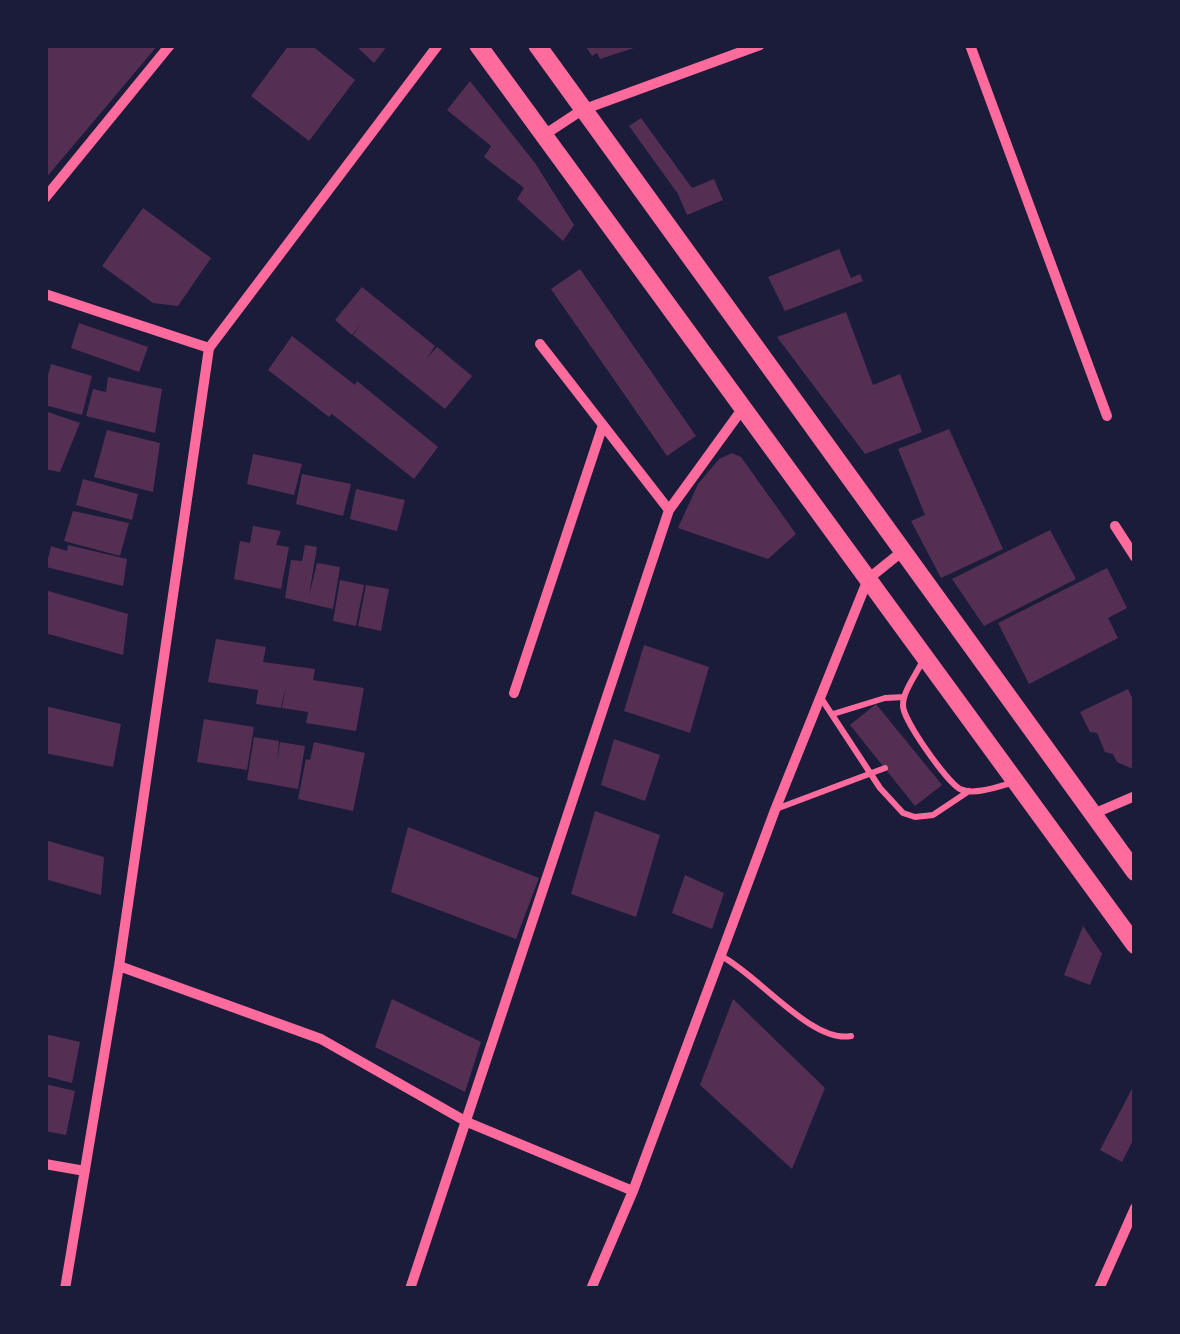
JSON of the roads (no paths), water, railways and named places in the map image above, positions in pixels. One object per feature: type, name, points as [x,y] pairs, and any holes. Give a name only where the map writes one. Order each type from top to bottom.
[{"type":"main road","points":[[478,45],[1135,945]]},
{"type":"main road","points":[[536,45],[1135,872]]},
{"type":"street","points":[[45,198],[170,45]]},
{"type":"street","points":[[64,1289],[119,966],[209,348],[438,45]]},
{"type":"street","points":[[544,136],[582,110],[760,45]]},
{"type":"street","points":[[970,45],[1106,416]]},
{"type":"street","points":[[45,294],[209,348]]},
{"type":"street","points":[[540,344],[669,510]]},
{"type":"street","points":[[410,1289],[669,510],[743,408]]},
{"type":"street","points":[[514,693],[603,425]]},
{"type":"street","points":[[1115,526],[1135,557]]},
{"type":"street","points":[[592,1289],[633,1191],[774,810],[868,579],[904,550]]},
{"type":"street","points":[[1092,814],[1135,796]]},
{"type":"street","points":[[119,966],[321,1039],[466,1122],[633,1191]]},
{"type":"street","points":[[45,1164],[84,1171]]},
{"type":"street","points":[[1099,1289],[1135,1208]]},
{"type":"lane","points":[[924,656],[904,697],[904,716],[958,788],[969,791]]},
{"type":"lane","points":[[821,697],[893,805],[915,818],[933,814],[969,791],[1016,782]]},
{"type":"lane","points":[[832,714],[885,698],[904,697]]},
{"type":"lane","points":[[919,754],[929,751]]},
{"type":"lane","points":[[774,810],[885,768]]},
{"type":"lane","points":[[720,956],[737,964],[779,1001],[821,1030],[840,1038],[851,1036]]}]
